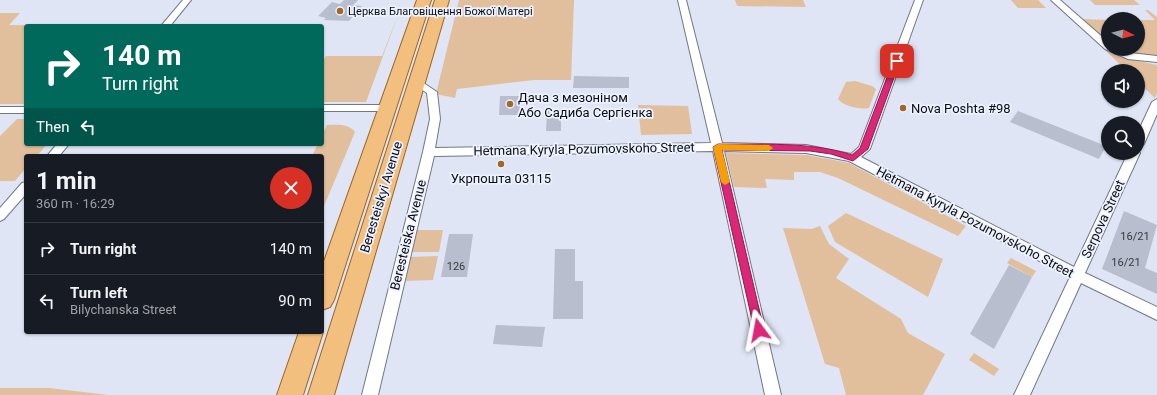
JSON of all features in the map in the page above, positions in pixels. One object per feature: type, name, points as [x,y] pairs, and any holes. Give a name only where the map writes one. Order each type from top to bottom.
[{"type":"main road","name":"Beresteiskyi Avenue","points":[[324,294],[424,0]]},
{"type":"main road","name":"Beresteiskyi Avenue","points":[[321,395],[442,0]]},
{"type":"main road","points":[[290,395],[310,334]]},
{"type":"street","points":[[167,24],[187,0]]},
{"type":"street","points":[[682,0],[718,147],[773,395]]},
{"type":"street","points":[[853,158],[864,149],[919,0]]},
{"type":"street","points":[[1055,0],[1101,41]]},
{"type":"street","points":[[1128,56],[1157,59]]},
{"type":"street","name":"Beresteiska Avenue","points":[[370,395],[429,152],[435,119],[432,92],[416,82]]},
{"type":"street","points":[[1145,129],[1157,102]]},
{"type":"street","points":[[324,108],[386,108]]},
{"type":"street","points":[[0,110],[24,110]]},
{"type":"street","points":[[54,154],[61,146]]},
{"type":"street","name":"Hetmana Kyryla Pozumovskoho Street","points":[[429,152],[577,148],[718,147],[810,149],[832,152],[853,158],[1077,275],[1157,314]]},
{"type":"street","name":"Serpova Street","points":[[1022,395],[1131,160]]},
{"type":"street","points":[[0,216],[24,188]]},
{"type":"shaded area","points":[[459,0],[574,0],[571,80],[534,80],[457,89],[455,98],[436,94]]},
{"type":"shaded area","points":[[735,0],[803,0],[806,7],[737,6]]},
{"type":"shaded area","points":[[1011,0],[1038,0],[1046,8],[1018,8]]},
{"type":"shaded area","points":[[1090,0],[1134,0],[1140,5],[1095,5]]},
{"type":"shaded area","points":[[400,10],[366,102],[324,102],[324,60],[326,56],[382,56]]},
{"type":"shaded area","points":[[1145,10],[1148,10],[1157,17],[1157,57],[1145,56],[1145,20],[1155,20]]},
{"type":"shaded area","points":[[0,13],[20,13],[9,25],[24,25],[24,104],[0,104]]},
{"type":"shaded area","points":[[1081,19],[1101,20],[1101,39]]},
{"type":"shaded area","points":[[1111,56],[1118,56],[1157,65],[1157,93],[1155,98],[1145,89],[1145,64],[1120,64]]},
{"type":"shaded area","points":[[855,81],[872,86],[876,89],[869,108],[852,107],[844,104],[838,99],[846,82]]},
{"type":"shaded area","points":[[638,105],[688,106],[692,134],[641,135]]},
{"type":"shaded area","points":[[17,119],[24,119],[24,146],[45,146],[39,154],[24,154],[24,170],[15,181],[0,181],[0,136]]},
{"type":"shaded area","points":[[327,125],[338,125],[349,127],[355,132],[324,206],[324,154],[313,154],[317,146],[324,146],[324,131]]},
{"type":"shaded area","points":[[726,153],[807,155],[849,163],[966,226],[958,236],[838,178],[820,172],[794,172],[794,180],[765,179],[767,188],[734,187]]},
{"type":"shaded area","points":[[846,213],[943,259],[928,297],[835,242],[828,226]]},
{"type":"shaded area","points":[[820,226],[829,244],[849,259],[836,278],[901,319],[908,333],[945,354],[923,395],[846,395],[839,368],[825,364],[783,228],[811,229]]},
{"type":"shaded area","points":[[416,230],[443,230],[439,252],[411,252]]},
{"type":"shaded area","points":[[438,256],[433,280],[403,281],[409,257]]},
{"type":"shaded area","points":[[1011,258],[1036,271],[1032,277],[1007,263]]},
{"type":"shaded area","points":[[974,353],[999,369],[994,376],[969,360]]},
{"type":"shaded area","points":[[0,388],[49,388],[108,395],[0,395]]},
{"type":"building","name":"Церква Благовіщення Божої Матері","points":[[344,0],[358,0],[353,5],[362,6],[349,21],[324,20],[326,18],[318,16],[332,2],[340,4]]},
{"type":"building","points":[[574,76],[629,77],[629,88],[573,88]]},
{"type":"building","points":[[500,96],[520,96],[520,115],[499,115]]},
{"type":"building","points":[[561,109],[561,131],[546,131],[547,110]]},
{"type":"building","points":[[1018,111],[1101,144],[1101,155],[1099,159],[1010,122]]},
{"type":"building","points":[[1124,211],[1157,225],[1145,268],[1157,273],[1157,294],[1102,269]]},
{"type":"building","points":[[449,234],[473,234],[467,277],[441,277]]},
{"type":"building","points":[[555,249],[575,249],[575,281],[583,281],[583,319],[553,319]]},
{"type":"building","points":[[1009,265],[1032,277],[994,349],[970,334]]},
{"type":"building","points":[[496,325],[545,327],[542,347],[493,344]]},
{"type":"slow traffic","points":[[725,182],[718,147],[769,148]]},
{"type":"place","name":"Церква Благовіщення Божої Матері","points":[[340,11]]},
{"type":"place","name":"Дача з мезоніном Або Садиба Сергієнка","points":[[510,104]]},
{"type":"place","name":"Nova Poshta #98","points":[[903,108]]},
{"type":"place","name":"Укрпошта 03115","points":[[501,164]]},
{"type":"route","points":[[759,330],[718,147],[810,149],[832,152],[853,158],[864,149],[897,61]]}]
